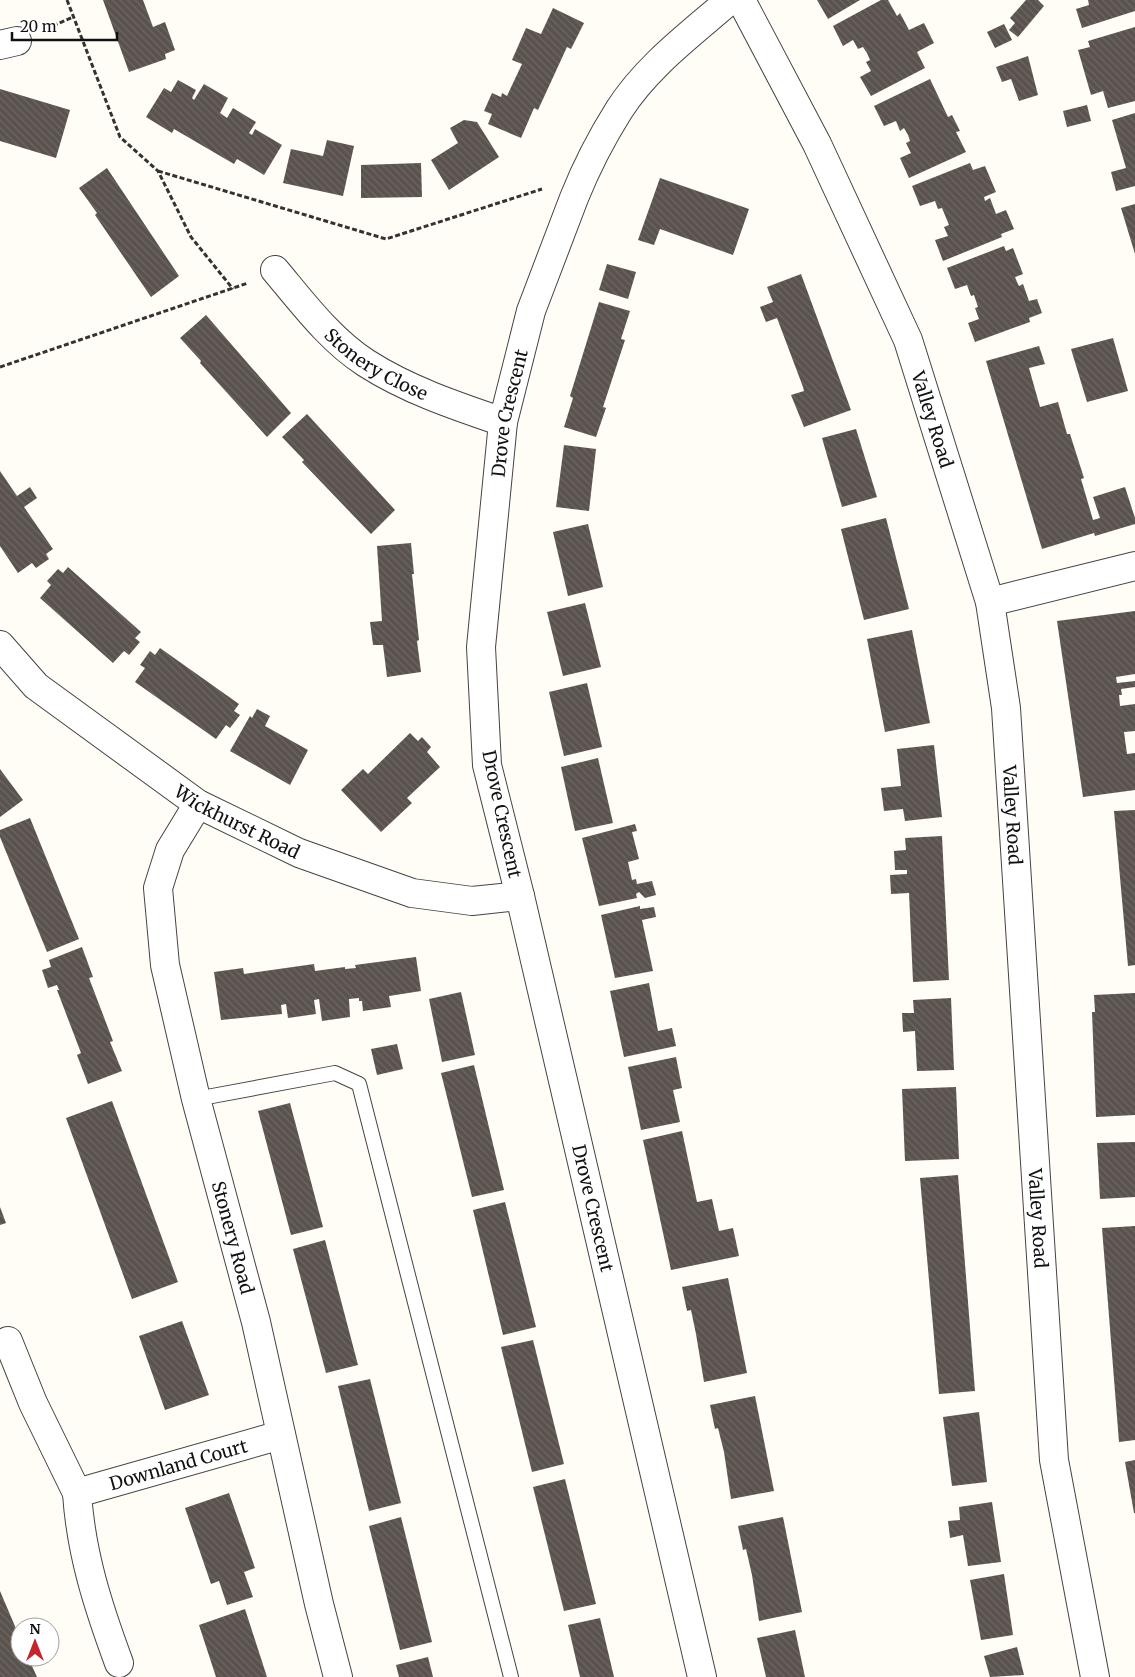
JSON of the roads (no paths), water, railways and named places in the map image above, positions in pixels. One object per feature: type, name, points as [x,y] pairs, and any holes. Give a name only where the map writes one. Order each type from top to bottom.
[{"type":"street","name":"Drove Crescent","points":[[702,1677],[520,896],[487,765],[481,647],[503,422],[531,311],[581,179],[620,108],[670,52],[730,0]]},
{"type":"street","name":"Valley Road","points":[[741,0],[817,144],[908,340],[990,602],[1006,708],[1054,1460],[1095,1677]]},
{"type":"street","name":"Stonery Close","points":[[275,270],[323,326],[365,363],[433,398],[503,422]]},
{"type":"street","points":[[990,602],[1135,566]]},
{"type":"street","name":"Wickhurst Road","points":[[0,645],[36,686],[198,804],[299,853],[412,893],[472,901],[520,896]]},
{"type":"street","name":"Stonery Road","points":[[198,804],[170,850],[158,888],[165,965],[196,1099],[256,1322],[338,1677]]},
{"type":"street","points":[[8,1341],[33,1402],[77,1494],[80,1531],[95,1597],[119,1663]]},
{"type":"street","name":"Downland Court","points":[[77,1494],[281,1435]]},
{"type":"lane","points":[[196,1099],[335,1073],[359,1084],[511,1677]]}]
